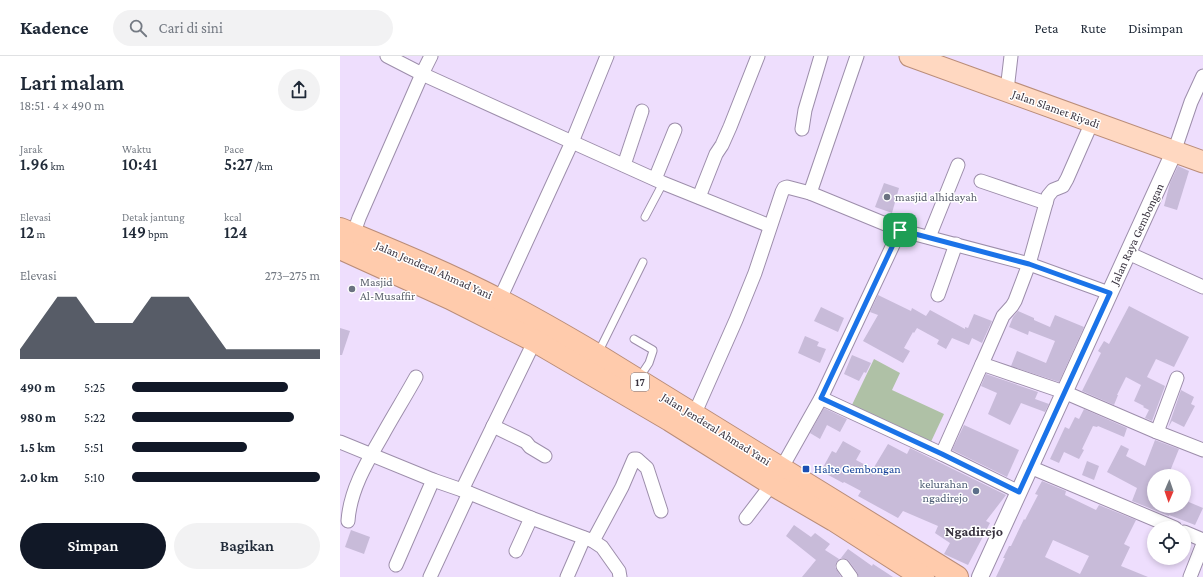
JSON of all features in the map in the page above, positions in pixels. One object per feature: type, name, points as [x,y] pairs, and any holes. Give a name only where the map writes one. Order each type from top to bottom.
[{"type":"highway","name":"Jalan Jenderal Ahmad Yani","points":[[344,237],[452,278],[499,300],[539,333],[670,420],[776,476],[951,576]]},
{"type":"highway","name":"Jalan Jenderal Ahmad Yani","points":[[344,237],[450,298],[490,319],[539,333],[597,355],[694,415],[840,525],[923,577]]},
{"type":"main road","name":"Jalan Slamet Riyadi","points":[[910,56],[1203,162]]},
{"type":"street","points":[[387,56],[422,74],[659,181],[770,226]]},
{"type":"street","points":[[344,237],[359,218],[431,56]]},
{"type":"street","points":[[490,319],[572,142],[608,56]]},
{"type":"street","points":[[699,197],[716,154],[730,127],[758,56]]},
{"type":"street","points":[[802,129],[805,110],[821,56]]},
{"type":"street","points":[[810,193],[857,56]]},
{"type":"street","points":[[1007,90],[1011,56]]},
{"type":"street","points":[[1174,152],[1191,102],[1203,76]]},
{"type":"street","points":[[624,165],[642,111]]},
{"type":"street","points":[[942,454],[1003,316],[1015,301],[1029,264],[1048,196],[1053,190],[1063,186],[1092,122]]},
{"type":"street","points":[[659,181],[675,130]]},
{"type":"street","name":"Jalan Raya Gembongan","points":[[980,577],[1174,152]]},
{"type":"street","points":[[929,237],[958,165]]},
{"type":"street","points":[[981,181],[1046,203]]},
{"type":"street","points":[[694,415],[752,280],[784,188],[790,187],[810,193],[900,230],[1029,264],[1110,293]]},
{"type":"street","points":[[746,518],[776,476],[821,398],[900,230]]},
{"type":"street","points":[[938,294],[956,244]]},
{"type":"street","points":[[1128,253],[1203,287]]},
{"type":"street","points":[[430,577],[493,426],[539,333]]},
{"type":"street","points":[[982,364],[1064,392],[1203,450]]},
{"type":"street","points":[[348,521],[351,500],[372,455],[416,377]]},
{"type":"street","points":[[1157,432],[1177,378]]},
{"type":"street","points":[[821,398],[942,454],[1019,492]]},
{"type":"street","points":[[493,426],[526,442],[530,447],[545,456]]},
{"type":"street","points":[[340,442],[433,480],[589,540],[602,547],[618,571],[620,577]]},
{"type":"street","points":[[567,577],[622,488],[634,459],[637,459],[647,468],[661,511]]},
{"type":"street","points":[[1030,467],[1158,521]]},
{"type":"street","points":[[396,565],[433,480]]},
{"type":"street","points":[[516,551],[530,518]]},
{"type":"street","points":[[1191,535],[1203,540]]},
{"type":"street","points":[[1190,577],[1203,544]]},
{"type":"street","points":[[843,566],[851,577]]},
{"type":"lane","points":[[645,217],[659,181]]},
{"type":"lane","points":[[597,355],[643,262]]},
{"type":"lane","points":[[634,339],[653,350],[649,363],[638,380]]},
{"type":"green space","points":[[874,359],[900,373],[892,390],[944,414],[929,446],[850,409]]},
{"type":"building","points":[[1178,166],[1189,171],[1177,210],[1164,206],[1170,183]]},
{"type":"building","name":"masjid alhidayah","points":[[884,183],[899,188],[892,213],[875,207]]},
{"type":"building","points":[[878,295],[911,311],[912,308],[926,316],[930,310],[965,329],[965,327],[968,328],[974,314],[992,321],[982,343],[972,338],[969,345],[952,338],[946,349],[937,344],[939,340],[917,328],[904,348],[910,351],[903,363],[863,341],[878,315],[870,312]]},
{"type":"building","points":[[1129,306],[1189,337],[1174,367],[1156,359],[1147,377],[1165,386],[1152,421],[1145,418],[1149,410],[1134,401],[1141,385],[1126,377],[1114,405],[1082,391],[1101,353],[1098,351],[1104,341],[1109,344]]},
{"type":"building","points":[[821,307],[844,318],[838,332],[814,321]]},
{"type":"building","points":[[1018,311],[1050,327],[1055,315],[1084,327],[1059,382],[1011,366],[1017,351],[1046,363],[1055,341],[1029,331],[1028,335],[1009,327],[1013,317]]},
{"type":"building","points":[[340,328],[350,331],[342,355],[340,355]]},
{"type":"building","points":[[805,336],[819,342],[817,346],[826,349],[820,363],[798,353]]},
{"type":"building","points":[[852,355],[871,363],[866,373],[864,372],[859,381],[844,374]]},
{"type":"building","points":[[986,374],[1038,392],[1035,399],[1049,404],[1045,412],[1021,403],[1010,425],[988,414],[997,393],[981,386]]},
{"type":"building","points":[[1181,390],[1194,397],[1191,404],[1195,406],[1184,427],[1172,421],[1168,428]]},
{"type":"building","points":[[824,408],[847,419],[840,432],[827,425],[820,439],[810,433]]},
{"type":"building","points":[[1084,409],[1127,428],[1124,437],[1098,426],[1093,426],[1079,459],[1064,452],[1059,463],[1050,459],[1065,427],[1069,429],[1075,417],[1079,419]]},
{"type":"building","points":[[964,425],[1019,450],[1007,477],[952,450]]},
{"type":"building","points":[[1155,440],[1179,449],[1171,469],[1147,469],[1147,507],[1132,501],[1137,488],[1107,472],[1121,445],[1129,449],[1126,456],[1145,466]]},
{"type":"building","points":[[843,441],[861,451],[856,460],[873,469],[888,444],[907,454],[910,448],[1006,495],[986,521],[990,523],[968,565],[944,554],[950,543],[935,533],[938,526],[903,511],[898,518],[858,496],[861,491],[821,471],[832,451],[836,453]]},
{"type":"building","points":[[1087,461],[1099,466],[1094,480],[1082,475]]},
{"type":"building","points":[[1042,481],[1066,491],[1065,495],[1096,510],[1099,505],[1136,520],[1124,544],[1130,547],[1121,566],[1148,577],[996,577],[1009,546],[1011,546],[1038,495],[1035,494]],"holes":[[[1053,540],[1089,556],[1080,574],[1045,557]]]},
{"type":"building","points":[[1191,503],[1203,508],[1195,525],[1191,523],[1191,521],[1185,521],[1162,513],[1191,513]]},
{"type":"building","points":[[794,525],[811,537],[815,533],[830,544],[825,550],[839,559],[835,567],[841,577],[802,577],[816,560],[786,536]]},
{"type":"building","points":[[351,530],[370,537],[364,554],[345,547]]},
{"type":"building","points":[[848,549],[872,566],[873,564],[893,577],[859,577],[849,561],[841,558]]},
{"type":"place","name":"masjid alhidayah","points":[[887,197]]},
{"type":"place","name":"Masjid Al-Musaffir","points":[[352,289]]},
{"type":"place","name":"Halte Gembongan","points":[[806,469]]},
{"type":"place","name":"kelurahan ngadirejo","points":[[976,491]]},
{"type":"district","name":"Ngadirejo","points":[[974,531]]},
{"type":"route","points":[[900,230],[1029,264],[1110,293],[1019,492],[942,454],[821,398],[900,230]]}]
